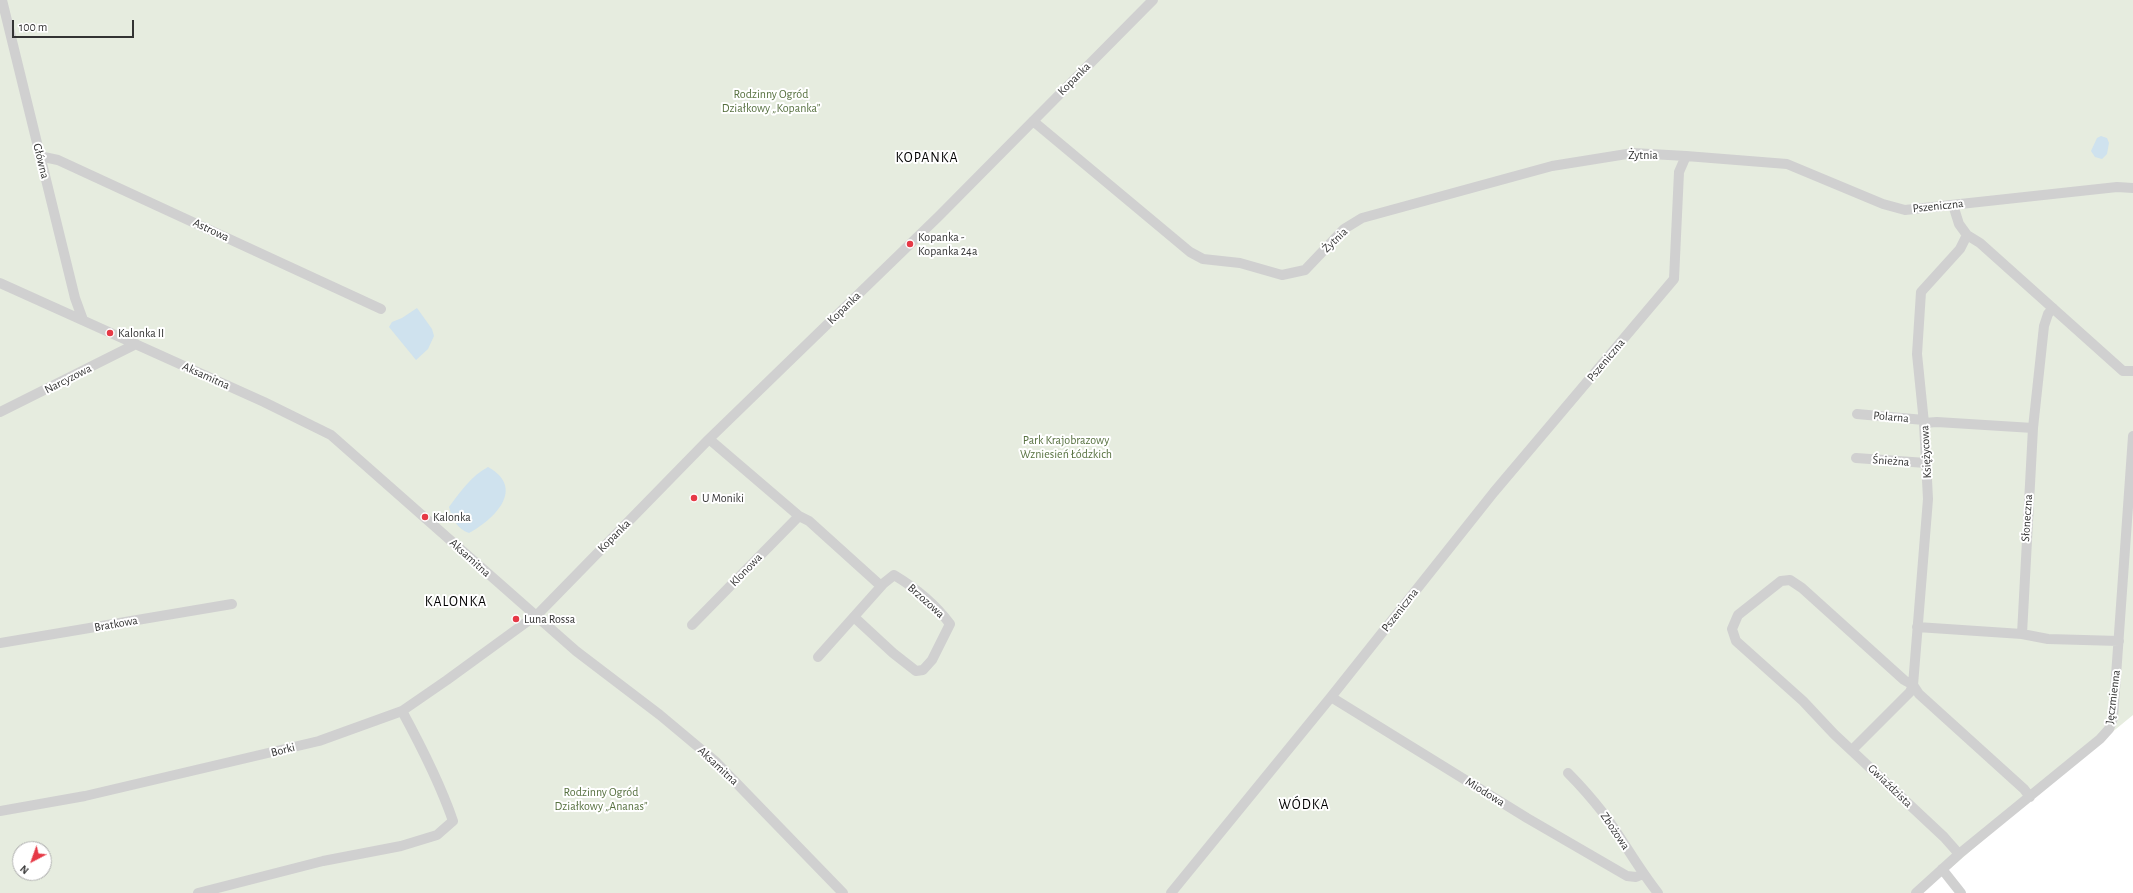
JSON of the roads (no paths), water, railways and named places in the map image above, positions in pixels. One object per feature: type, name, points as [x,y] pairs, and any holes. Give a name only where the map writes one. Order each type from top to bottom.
[{"type":"street","name":"Główna","points":[[2,0],[78,312],[83,320]]},
{"type":"street","name":"Kopanka","points":[[535,615],[709,439],[939,216],[1153,0]]},
{"type":"street","name":"Żytnia","points":[[1033,120],[1190,252],[1203,259],[1240,263],[1282,275],[1305,270],[1344,229],[1362,218],[1552,166],[1633,153],[1686,156]]},
{"type":"street","name":"Astrowa","points":[[40,156],[58,160],[381,308]]},
{"type":"street","name":"Pszeniczna","points":[[1171,893],[1331,697],[1494,492],[1674,279],[1679,172],[1686,156],[1786,164],[1883,204],[1905,210],[2117,187],[2133,188]]},
{"type":"street","points":[[1953,205],[1959,224],[1967,235],[1980,243],[2123,371],[2133,371]]},
{"type":"street","name":"Księżycowa","points":[[1913,685],[1928,499],[1924,422],[1916,354],[1921,292],[1960,249],[1967,235]]},
{"type":"street","name":"Aksamitna","points":[[0,283],[320,428],[331,435],[535,615],[595,666],[660,715],[715,762],[843,893]]},
{"type":"street","name":"Słoneczna","points":[[2022,634],[2033,428],[2044,326],[2048,314],[2053,308]]},
{"type":"street","name":"Narcyzowa","points":[[0,412],[136,344]]},
{"type":"street","name":"Polarna","points":[[1857,414],[1924,422],[2033,428]]},
{"type":"street","name":"Jęczmienna","points":[[1916,893],[1942,869],[2030,797],[2109,729],[2112,718],[2119,641],[2133,436]]},
{"type":"street","points":[[709,439],[799,516],[809,521],[881,586]]},
{"type":"street","name":"Śnieżna","points":[[1856,458],[1926,463]]},
{"type":"street","name":"Klonowa","points":[[692,625],[799,516]]},
{"type":"street","name":"Brzozowa","points":[[818,657],[881,586],[894,575],[911,586],[944,615],[950,624],[932,660],[923,670],[916,671],[854,617]]},
{"type":"street","name":"Gwiaździsta","points":[[1913,685],[1904,680],[1802,588],[1790,580],[1781,581],[1738,615],[1732,629],[1736,641],[1747,653],[1803,701],[1960,854]]},
{"type":"street","name":"Bratkowa","points":[[0,643],[232,604]]},
{"type":"street","name":"Borki","points":[[0,810],[85,796],[267,754],[344,734],[402,711],[491,649],[535,615]]},
{"type":"street","points":[[1917,627],[2022,634],[2048,639],[2119,641]]},
{"type":"street","points":[[1852,750],[1910,692],[1913,685]]},
{"type":"street","points":[[1913,685],[1919,694],[2024,789],[2030,797]]},
{"type":"street","name":"Miodowa","points":[[1331,697],[1527,818],[1627,876],[1636,877],[1643,874]]},
{"type":"street","points":[[198,893],[323,862],[401,846],[437,835],[453,821],[448,805],[418,740],[402,711]]},
{"type":"street","name":"Zbożowa","points":[[1568,773],[1588,794],[1605,816],[1643,874],[1658,893]]},
{"type":"street","points":[[1942,869],[1961,893]]},
{"type":"water","points":[[2101,136],[2107,138],[2109,143],[2107,154],[2102,159],[2095,157],[2091,151],[2097,138]]},
{"type":"water","points":[[417,308],[432,329],[434,336],[428,349],[416,360],[389,327],[392,322],[402,318]]},
{"type":"water","points":[[488,467],[499,475],[505,484],[506,493],[496,512],[479,527],[469,533],[458,526],[449,507],[471,479]]},
{"type":"place","name":"Kopanka - Kopanka 24a","points":[[910,244]]},
{"type":"place","name":"Kalonka II","points":[[110,333]]},
{"type":"place","name":"U Moniki","points":[[694,498]]},
{"type":"place","name":"Kalonka","points":[[425,517]]},
{"type":"place","name":"Luna Rossa","points":[[516,619]]},
{"type":"district","name":"KOPANKA","points":[[927,158]]},
{"type":"district","name":"KALONKA","points":[[456,602]]},
{"type":"district","name":"WÓDKA","points":[[1304,805]]},
{"type":"park label","name":"Rodzinny Ogród Działkowy „Kopanka”","points":[[771,101]]},
{"type":"park label","name":"Park Krajobrazowy Wzniesień Łódzkich","points":[[1066,447]]},
{"type":"park label","name":"Rodzinny Ogród Działkowy „Ananas”","points":[[601,799]]}]
